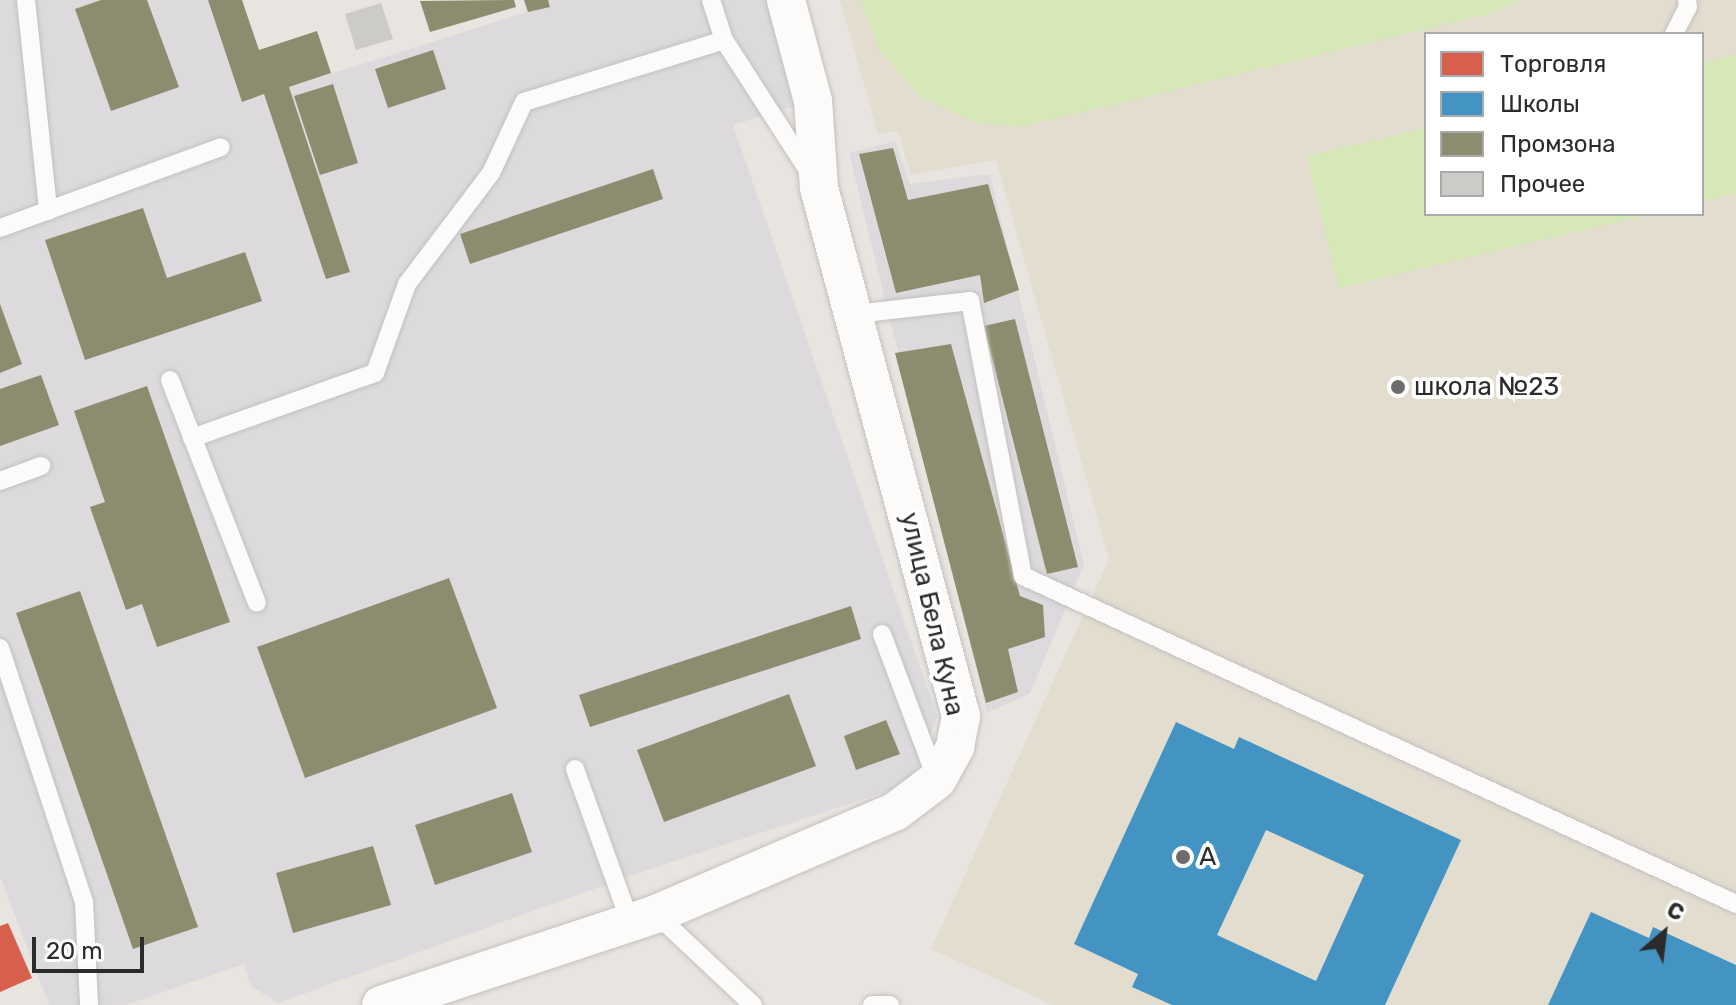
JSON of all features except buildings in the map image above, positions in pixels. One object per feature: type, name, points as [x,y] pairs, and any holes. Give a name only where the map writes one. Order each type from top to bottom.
[{"type":"street","name":"улица Бела Куна","points":[[381,1005],[643,918],[896,811],[937,780],[955,747],[961,716],[819,188],[813,101],[786,0]]},
{"type":"lane","points":[[26,0],[48,211]]},
{"type":"lane","points":[[711,0],[724,40],[819,188]]},
{"type":"lane","points":[[1675,32],[1688,7],[1687,0]]},
{"type":"lane","points":[[192,438],[375,373],[407,284],[491,173],[524,102],[724,40]]},
{"type":"lane","points":[[0,228],[221,147]]},
{"type":"lane","points":[[855,314],[970,301],[1023,576],[1736,904]]},
{"type":"lane","points":[[170,380],[257,603]]},
{"type":"lane","points":[[0,481],[41,466]]},
{"type":"lane","points":[[882,634],[937,780]]},
{"type":"lane","points":[[0,648],[84,902],[89,1005]]},
{"type":"lane","points":[[575,769],[643,918],[753,1005]]},
{"type":"shaded area","points":[[0,0],[208,0],[242,102],[527,12],[524,0],[768,0],[800,104],[733,125],[937,716],[912,783],[633,875],[278,1003],[251,986],[244,964],[126,1005],[49,1005],[0,876]]},
{"type":"shaded area","name":"школа №23","points":[[840,0],[1736,0],[1736,1005],[1053,1005],[931,949],[1109,559],[996,160],[911,175],[898,131],[878,134]]},
{"type":"shaded area","points":[[895,141],[910,184],[990,174],[1084,565],[1030,693],[987,713],[849,153]]},
{"type":"green space","points":[[861,0],[1524,0],[1485,15],[1020,127],[974,122],[920,96],[880,51]]},
{"type":"green space","points":[[1736,55],[1736,194],[1704,202],[1704,63]]},
{"type":"green space","points":[[1424,128],[1424,216],[1644,216],[1339,288],[1307,156]]},
{"type":"place","name":"школа №23","points":[[1398,387]]},
{"type":"place","name":"А","points":[[1183,857]]}]
